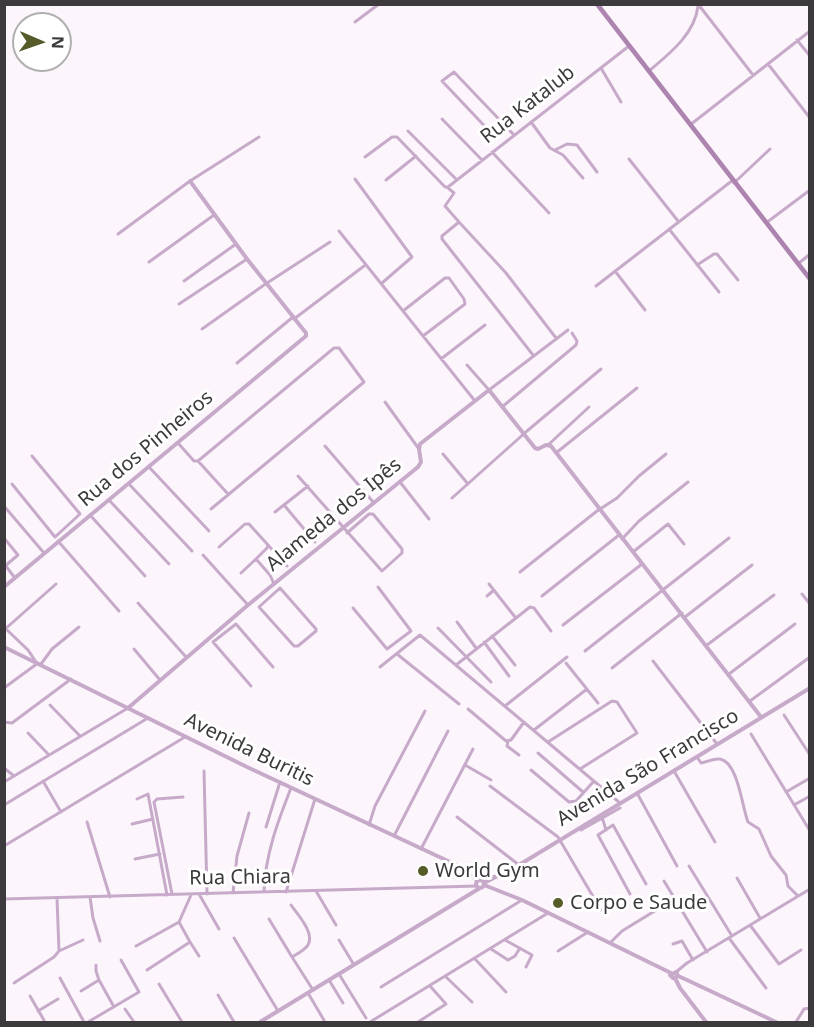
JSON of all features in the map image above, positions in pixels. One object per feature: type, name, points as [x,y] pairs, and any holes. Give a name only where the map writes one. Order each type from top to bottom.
[{"type":"main road","points":[[597,4],[810,279]]},
{"type":"street","points":[[355,22],[379,4]]},
{"type":"street","points":[[648,71],[680,43],[694,22],[698,4],[753,75]]},
{"type":"street","points":[[690,125],[810,31]]},
{"type":"street","points":[[797,40],[810,56]]},
{"type":"street","name":"Rua Katalub","points":[[446,187],[629,46]]},
{"type":"street","points":[[768,64],[810,118]]},
{"type":"street","points":[[601,68],[621,102]]},
{"type":"street","points":[[505,125],[494,136],[442,81],[454,72],[505,125],[514,135]]},
{"type":"street","points":[[442,119],[482,160]]},
{"type":"street","points":[[531,122],[550,148],[563,154],[583,178]]},
{"type":"street","points":[[408,131],[456,180]]},
{"type":"street","points":[[118,234],[190,181],[259,137]]},
{"type":"street","points":[[365,157],[394,137],[416,156],[453,194],[445,206],[506,273],[556,338]]},
{"type":"street","points":[[555,150],[567,144],[577,145],[597,172]]},
{"type":"street","points":[[596,286],[678,221],[734,181],[770,149]]},
{"type":"street","points":[[492,152],[549,213]]},
{"type":"street","points":[[386,180],[416,156]]},
{"type":"street","points":[[629,159],[678,221]]},
{"type":"street","points":[[355,179],[412,257],[382,283]]},
{"type":"street","points":[[190,181],[294,318]]},
{"type":"street","points":[[766,224],[810,190]]},
{"type":"street","points":[[149,262],[214,215]]},
{"type":"street","points":[[459,222],[442,236],[442,239],[533,355]]},
{"type":"street","points":[[669,229],[719,292]]},
{"type":"street","points":[[339,231],[475,401]]},
{"type":"street","points":[[202,329],[330,242]]},
{"type":"street","points":[[184,281],[236,244]]},
{"type":"street","points":[[698,265],[717,254],[738,280]]},
{"type":"street","points":[[798,264],[810,254]]},
{"type":"street","points":[[179,304],[247,259]]},
{"type":"street","points":[[237,363],[364,266]]},
{"type":"street","points":[[615,271],[645,310]]},
{"type":"street","points":[[403,311],[445,278],[449,278],[465,304],[423,336]]},
{"type":"street","name":"Rua dos Pinheiros","points":[[4,587],[306,335],[294,318]]},
{"type":"street","points":[[441,358],[485,325]]},
{"type":"street","points":[[489,390],[556,338],[570,332],[577,341],[576,345],[502,407]]},
{"type":"street","points":[[198,461],[336,347],[364,380],[211,509]]},
{"type":"street","points":[[466,365],[536,449],[548,445],[589,407]]},
{"type":"street","points":[[452,498],[601,369]]},
{"type":"street","points":[[556,453],[637,388]]},
{"type":"street","name":"Alameda dos Ipês","points":[[128,708],[185,656],[400,482],[421,463],[418,449],[422,442],[489,390]]},
{"type":"street","points":[[385,402],[418,449]]},
{"type":"street","points":[[178,442],[228,494]]},
{"type":"street","points":[[548,445],[598,510],[709,644],[761,717]]},
{"type":"street","points":[[324,446],[374,503]]},
{"type":"street","points":[[443,454],[468,484]]},
{"type":"street","points":[[520,572],[616,498],[666,454]]},
{"type":"street","points":[[32,456],[80,514],[89,516],[146,576]]},
{"type":"street","points":[[149,467],[209,531]]},
{"type":"street","points":[[298,476],[342,528],[382,571],[402,553],[402,549],[373,514],[369,514],[347,533]]},
{"type":"street","points":[[400,482],[429,519]]},
{"type":"street","points":[[542,596],[621,537],[687,482]]},
{"type":"street","points":[[12,484],[55,537],[80,514]]},
{"type":"street","points":[[129,484],[192,551]]},
{"type":"street","points":[[275,512],[308,486]]},
{"type":"street","points":[[109,500],[169,564]]},
{"type":"street","points":[[284,505],[315,542]]},
{"type":"street","points":[[4,506],[44,553]]},
{"type":"street","points":[[219,548],[247,524],[287,566]]},
{"type":"street","points":[[633,552],[668,524],[684,544]]},
{"type":"street","points":[[4,538],[18,555],[5,565],[15,578]]},
{"type":"street","points":[[585,651],[729,538]]},
{"type":"street","points":[[58,541],[119,611]]},
{"type":"street","points":[[241,573],[268,545]]},
{"type":"street","points":[[203,555],[248,605]]},
{"type":"street","points":[[256,559],[270,575],[274,584]]},
{"type":"street","points":[[563,625],[643,563]]},
{"type":"street","points":[[612,668],[752,565]]},
{"type":"street","points":[[38,663],[28,650],[5,629],[56,584]]},
{"type":"street","points":[[489,584],[515,617]]},
{"type":"street","points":[[378,587],[417,638]]},
{"type":"street","points":[[282,588],[312,623],[316,631],[298,646],[294,646],[259,607],[270,596],[282,588]]},
{"type":"street","points":[[266,590],[270,596]]},
{"type":"street","points":[[487,596],[494,590]]},
{"type":"street","points":[[802,594],[810,604]]},
{"type":"street","points":[[709,644],[774,595]]},
{"type":"street","points":[[138,603],[185,656]]},
{"type":"street","points":[[455,665],[530,607],[534,608],[551,631]]},
{"type":"street","points":[[353,608],[387,649],[411,631]]},
{"type":"street","points":[[457,622],[476,648]]},
{"type":"street","points":[[251,686],[213,642],[236,624],[273,668]]},
{"type":"street","points":[[729,674],[795,624]]},
{"type":"street","points":[[4,688],[38,663],[79,627]]},
{"type":"street","points":[[438,628],[491,682]]},
{"type":"street","points":[[220,629],[225,633]]},
{"type":"street","points":[[380,667],[420,635],[594,780],[620,805]]},
{"type":"street","points":[[492,636],[515,665]]},
{"type":"street","points":[[484,642],[509,676]]},
{"type":"street","name":"Avenida Buritis","points":[[5,649],[71,679],[315,801],[463,868],[481,884],[522,900],[776,1023]]},
{"type":"street","points":[[134,649],[160,680]]},
{"type":"street","points":[[398,654],[459,704]]},
{"type":"street","points":[[505,706],[567,657]]},
{"type":"street","points":[[750,701],[810,657]]},
{"type":"street","points":[[653,661],[717,744]]},
{"type":"street","points":[[566,663],[598,703]]},
{"type":"street","points":[[4,722],[12,723],[71,679]]},
{"type":"street","name":"Avenida São Francisco","points":[[260,1023],[481,884],[501,875],[602,817],[810,688]]},
{"type":"street","points":[[533,730],[587,689]]},
{"type":"street","points":[[548,742],[612,701],[617,702],[637,731],[580,769]]},
{"type":"street","points":[[50,705],[81,736]]},
{"type":"street","points":[[4,782],[128,708]]},
{"type":"street","points":[[468,709],[508,741]]},
{"type":"street","points":[[369,825],[375,806],[424,711]]},
{"type":"street","points":[[784,715],[810,755]]},
{"type":"street","points":[[4,805],[148,718]]},
{"type":"street","points":[[508,741],[524,722]]},
{"type":"street","points":[[394,836],[448,731]]},
{"type":"street","points":[[28,734],[49,755]]},
{"type":"street","points":[[751,734],[810,831]]},
{"type":"street","points":[[4,846],[187,736]]},
{"type":"street","points":[[508,741],[507,746],[519,755]]},
{"type":"street","points":[[421,850],[473,749]]},
{"type":"street","points":[[538,753],[583,792]]},
{"type":"street","points":[[697,757],[701,763],[719,759],[729,765],[739,786],[747,822],[758,828],[771,856],[786,875],[788,886],[798,896]]},
{"type":"street","points":[[465,765],[491,780]]},
{"type":"street","points":[[4,768],[14,776]]},
{"type":"street","points":[[531,770],[569,802],[576,801],[594,780]]},
{"type":"street","points":[[204,771],[207,894]]},
{"type":"street","points":[[674,771],[715,842]]},
{"type":"street","points":[[786,792],[810,778]]},
{"type":"street","points":[[43,781],[61,812]]},
{"type":"street","points":[[266,827],[280,782]]},
{"type":"street","points":[[490,786],[560,840],[601,910]]},
{"type":"street","points":[[264,893],[267,860],[291,788]]},
{"type":"street","points":[[137,800],[148,794],[170,895]]},
{"type":"street","points":[[638,795],[677,866]]},
{"type":"street","points":[[794,805],[810,796]]},
{"type":"street","points":[[170,895],[154,802],[157,799],[183,797]]},
{"type":"street","points":[[286,892],[315,801]]},
{"type":"street","points":[[274,802],[283,808]]},
{"type":"street","points":[[233,893],[237,856],[249,813]]},
{"type":"street","points":[[457,817],[519,865]]},
{"type":"street","points":[[581,830],[602,817],[606,830]]},
{"type":"street","points":[[132,824],[153,819]]},
{"type":"street","points":[[87,822],[110,897]]},
{"type":"street","points":[[630,894],[598,835],[613,825],[646,884]]},
{"type":"street","points":[[135,859],[160,854]]},
{"type":"street","points":[[689,866],[730,937],[766,988]]},
{"type":"street","points":[[737,878],[760,919]]},
{"type":"street","points":[[664,881],[707,952]]},
{"type":"street","name":"Rua Chiara","points":[[4,899],[264,893],[481,884]]},
{"type":"street","points":[[706,1023],[680,988],[675,975],[693,960],[809,890]]},
{"type":"street","points":[[316,891],[336,925]]},
{"type":"street","points":[[136,946],[179,922],[191,894]]},
{"type":"street","points":[[200,894],[219,929]]},
{"type":"street","points":[[90,897],[100,941]]},
{"type":"street","points":[[57,898],[59,951]]},
{"type":"street","points":[[381,987],[522,900]]},
{"type":"street","points":[[611,942],[622,931],[671,902]]},
{"type":"street","points":[[291,905],[310,933],[310,940],[305,949],[292,957]]},
{"type":"street","points":[[370,1023],[548,913]]},
{"type":"street","points":[[269,919],[313,990]]},
{"type":"street","points":[[179,922],[199,956]]},
{"type":"street","points":[[750,925],[779,964],[801,950]]},
{"type":"street","points":[[558,951],[588,932]]},
{"type":"street","points":[[234,938],[279,1011]]},
{"type":"street","points":[[14,983],[54,957],[59,951],[83,940]]},
{"type":"street","points":[[339,940],[354,965]]},
{"type":"street","points":[[505,940],[532,955],[526,967]]},
{"type":"street","points":[[673,944],[682,941],[693,960]]},
{"type":"street","points":[[147,970],[190,942]]},
{"type":"street","points":[[491,949],[508,960],[515,956],[520,948]]},
{"type":"street","points":[[474,959],[507,993]]},
{"type":"street","points":[[60,978],[86,1023],[139,992],[121,960]]},
{"type":"street","points":[[96,965],[99,980],[114,1007]]},
{"type":"street","points":[[339,974],[366,1018]]},
{"type":"street","points":[[445,976],[472,1002]]},
{"type":"street","points":[[81,990],[99,980]]},
{"type":"street","points":[[329,980],[344,1003]]},
{"type":"street","points":[[159,984],[182,1023]]},
{"type":"street","points":[[418,1023],[446,1004],[430,986]]},
{"type":"street","points":[[308,993],[325,1023]]},
{"type":"street","points":[[218,995],[234,1023]]},
{"type":"street","points":[[30,996],[45,1023]]},
{"type":"street","points":[[38,1011],[58,999]]},
{"type":"street","points":[[796,1023],[804,1009],[810,1008]]},
{"type":"street","points":[[125,1009],[134,1023]]},
{"type":"place","name":"World Gym","points":[[423,871]]},
{"type":"place","name":"Corpo e Saude","points":[[558,903]]}]
